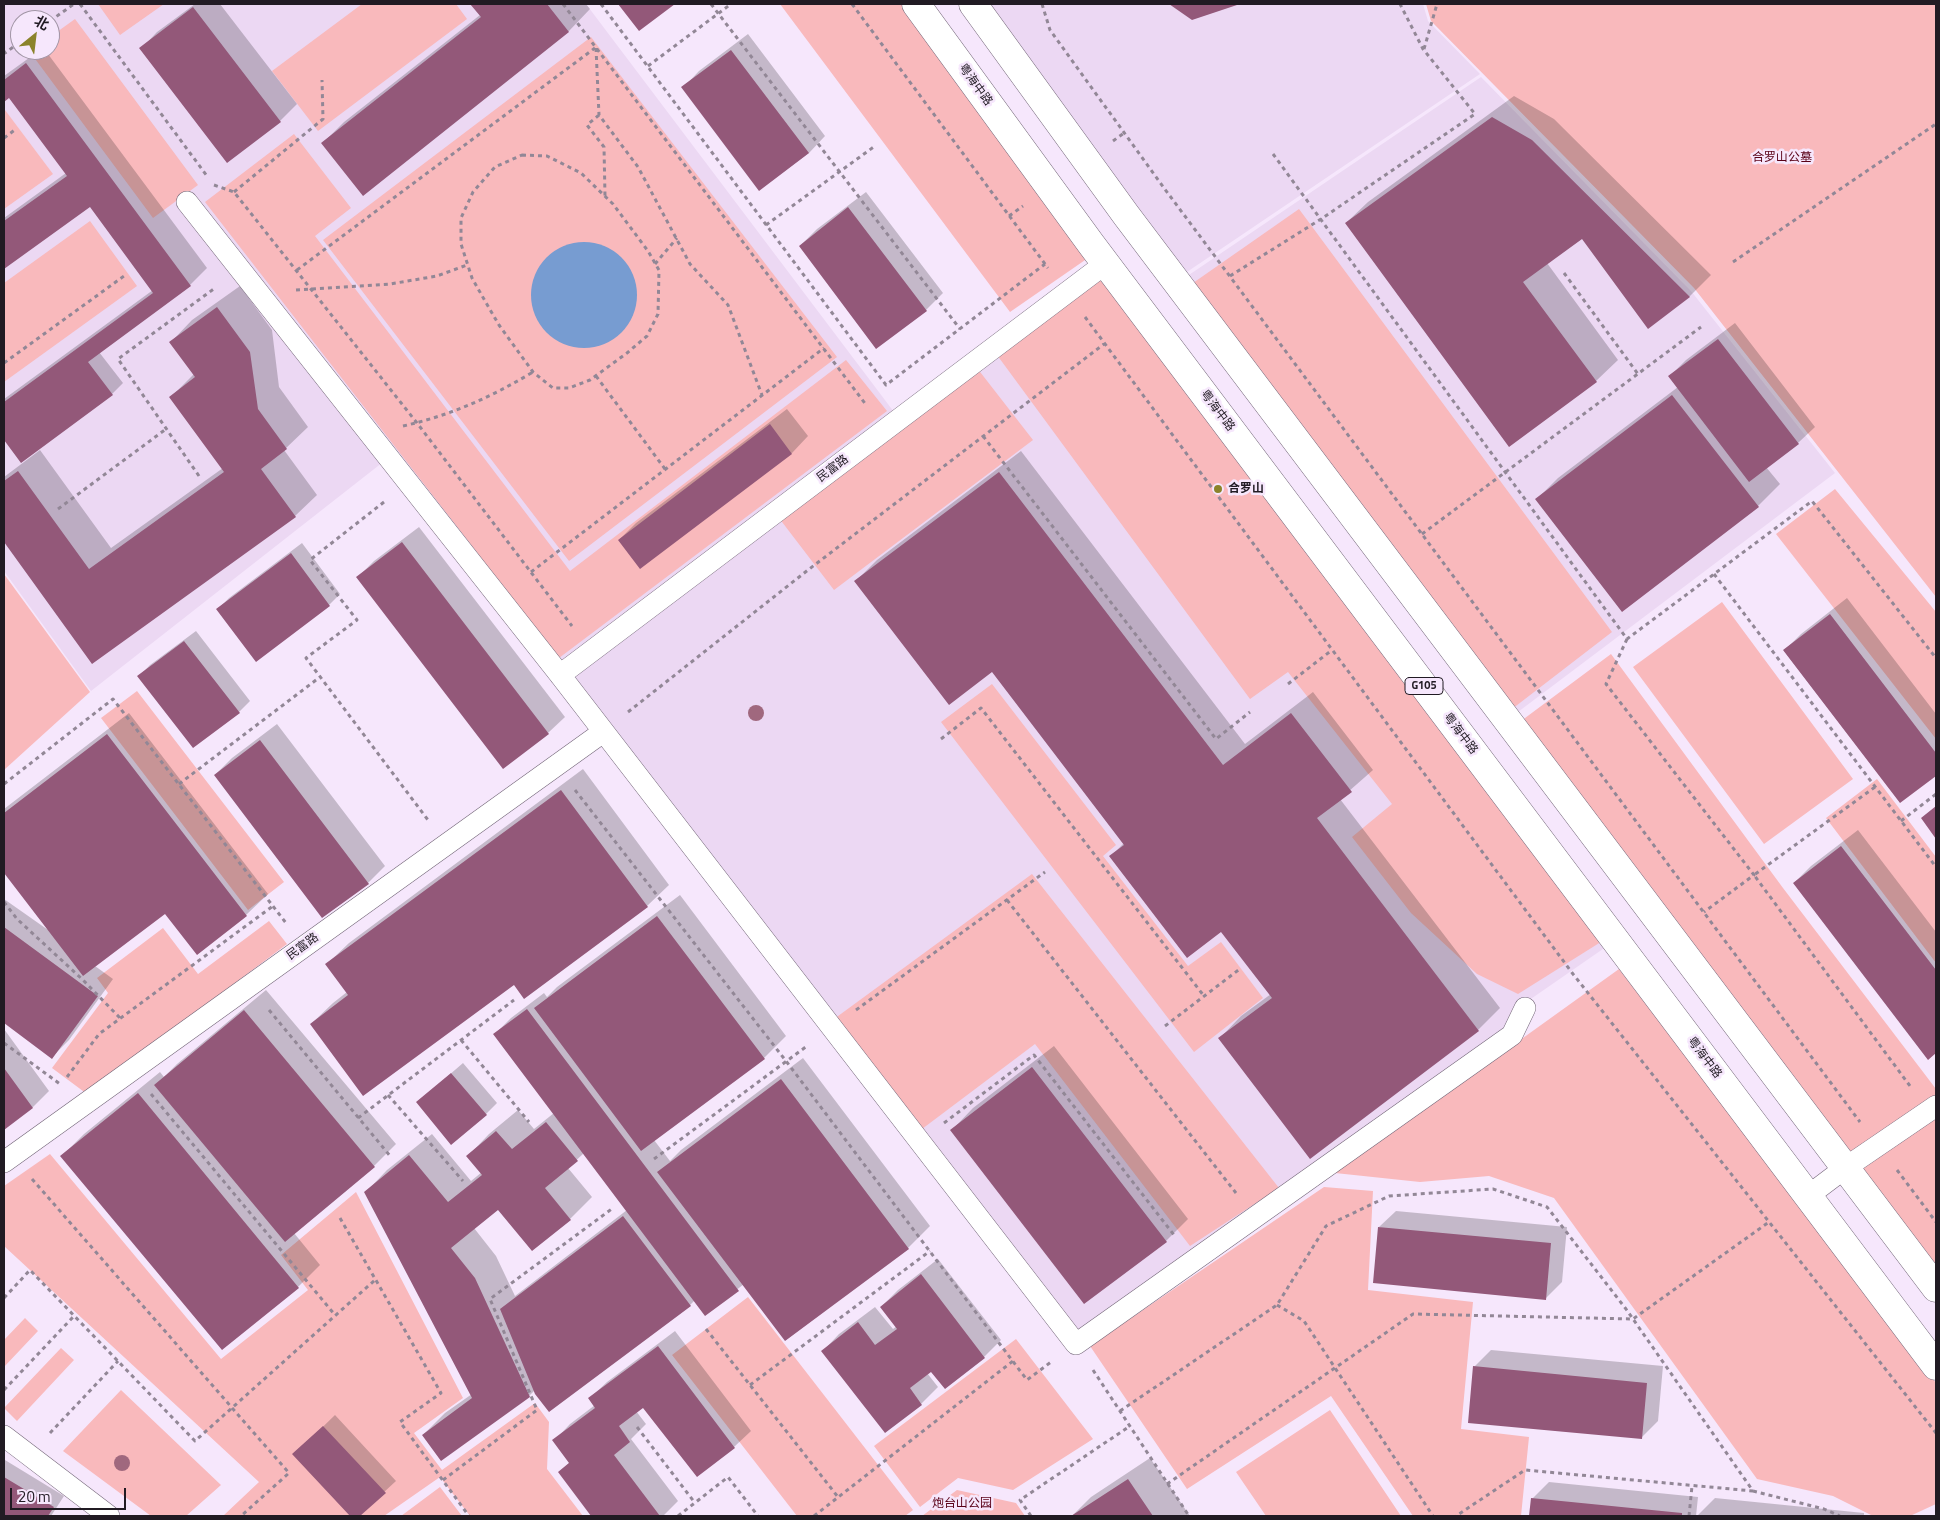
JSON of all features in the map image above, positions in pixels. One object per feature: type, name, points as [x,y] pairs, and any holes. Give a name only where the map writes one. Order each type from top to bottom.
[{"type":"highway","name":"粤海中路","points":[[916,4],[1106,264],[1936,1366]]},
{"type":"highway","points":[[973,4],[1126,215],[1936,1288]]},
{"type":"lane","points":[[187,202],[560,675],[1076,1344],[1512,1035],[1525,1008]]},
{"type":"lane","name":"民富路","points":[[560,675],[1106,264]]},
{"type":"lane","name":"民富路","points":[[8,1159],[603,732]]},
{"type":"lane","points":[[1808,1196],[1932,1108]]},
{"type":"lane","points":[[4,1436],[109,1516]]},
{"type":"path","points":[[60,14],[74,4]]},
{"type":"path","points":[[80,4],[212,184],[234,192],[417,423],[577,632]]},
{"type":"path","points":[[563,4],[869,408],[861,414]]},
{"type":"path","points":[[601,4],[886,385],[1045,264]]},
{"type":"path","points":[[711,4],[960,329]]},
{"type":"path","points":[[648,66],[731,4]]},
{"type":"path","points":[[852,4],[1573,974],[1936,1434]]},
{"type":"path","points":[[1042,4],[1050,30],[1230,276],[1936,1222]]},
{"type":"path","points":[[1230,276],[1321,219],[1475,114],[1423,49],[1400,4]]},
{"type":"path","points":[[1423,49],[1437,4]]},
{"type":"path","points":[[297,270],[596,47]]},
{"type":"path","points":[[596,47],[599,115],[638,167],[690,264],[728,305],[762,395]]},
{"type":"path","points":[[234,192],[323,119],[322,80]]},
{"type":"path","points":[[599,115],[587,125],[604,146],[605,197]]},
{"type":"path","points":[[1733,262],[1936,124]]},
{"type":"path","points":[[4,138],[16,129]]},
{"type":"path","points":[[766,224],[874,146]]},
{"type":"path","points":[[1274,154],[1627,639]]},
{"type":"path","points":[[522,155],[547,156],[581,173],[605,197],[613,204],[648,251],[658,270],[658,314],[647,336],[596,376],[569,388],[554,388],[534,372],[499,325],[472,278],[461,244],[462,218],[473,192],[495,167],[522,155]]},
{"type":"path","points":[[655,264],[677,238]]},
{"type":"path","points":[[258,292],[390,284],[437,276],[467,265]]},
{"type":"path","points":[[200,476],[118,359],[240,270]]},
{"type":"path","points":[[1564,273],[1638,374]]},
{"type":"path","points":[[4,363],[124,276]]},
{"type":"path","points":[[1422,534],[1701,327]]},
{"type":"path","points":[[603,732],[808,570],[1104,344]]},
{"type":"path","points":[[531,572],[824,348]]},
{"type":"path","points":[[377,443],[394,428],[417,423],[493,396],[534,372]]},
{"type":"path","points":[[596,376],[665,469]]},
{"type":"path","points":[[58,509],[166,429]]},
{"type":"path","points":[[983,436],[1216,739],[1250,712]]},
{"type":"path","points":[[409,483],[310,560],[357,620],[306,658],[446,844]]},
{"type":"path","points":[[1932,1108],[1606,684],[1627,639],[1812,501],[1936,658]]},
{"type":"path","points":[[1714,574],[1936,867]]},
{"type":"path","points":[[1288,684],[1332,650]]},
{"type":"path","points":[[179,784],[320,677]]},
{"type":"path","points":[[4,784],[113,699],[304,946]]},
{"type":"path","points":[[941,739],[981,708],[1204,996]]},
{"type":"path","points":[[556,766],[786,1061],[1027,1380],[1058,1357]]},
{"type":"path","points":[[1704,912],[1875,787]]},
{"type":"path","points":[[1901,821],[1936,794]]},
{"type":"path","points":[[1007,900],[1255,1217]]},
{"type":"path","points":[[4,902],[16,919],[82,979],[120,1018]]},
{"type":"path","points":[[61,1085],[99,1034],[273,906]]},
{"type":"path","points":[[1165,1026],[1241,968]]},
{"type":"path","points":[[249,986],[391,1157]]},
{"type":"path","points":[[358,1118],[514,1000]]},
{"type":"path","points":[[462,1040],[529,1122]]},
{"type":"path","points":[[4,1043],[86,1103]]},
{"type":"path","points":[[919,1141],[1034,1055],[1195,1260]]},
{"type":"path","points":[[132,1070],[335,1315]]},
{"type":"path","points":[[388,1095],[463,1181]]},
{"type":"path","points":[[8,1159],[290,1473],[241,1516]]},
{"type":"path","points":[[1120,1411],[1277,1305],[1326,1226],[1389,1196],[1493,1189],[1547,1207],[1633,1320],[1753,1491]]},
{"type":"path","points":[[443,1480],[537,1410],[490,1299],[613,1208]]},
{"type":"path","points":[[340,1218],[440,1393],[400,1422],[470,1516]]},
{"type":"path","points":[[1167,1484],[1413,1314],[1633,1320],[1768,1222]]},
{"type":"path","points":[[750,1385],[930,1251]]},
{"type":"path","points":[[4,1298],[30,1270],[195,1441],[375,1280]]},
{"type":"path","points":[[1277,1305],[1304,1321],[1433,1516]]},
{"type":"path","points":[[4,1390],[74,1316]]},
{"type":"path","points":[[706,1329],[838,1497]]},
{"type":"path","points":[[1076,1344],[1189,1516]]},
{"type":"path","points":[[29,1456],[118,1361]]},
{"type":"path","points":[[814,1516],[1013,1361]]},
{"type":"path","points":[[1031,1516],[1020,1500],[1130,1426]]},
{"type":"path","points":[[637,1428],[695,1503]]},
{"type":"path","points":[[1456,1516],[1525,1470],[1753,1491],[1824,1509],[1840,1516]]},
{"type":"path","points":[[678,1516],[728,1478],[758,1516]]},
{"type":"path","points":[[1689,1516],[1692,1486]]},
{"type":"shaded area","points":[[4,4],[586,4],[897,416],[560,672],[392,455],[91,691],[4,571]]},
{"type":"shaded area","points":[[978,4],[1423,4],[1428,21],[1480,74],[1178,278]]},
{"type":"shaded area","points":[[1481,77],[1691,291],[1835,473],[1510,718],[1180,281]]},
{"type":"shaded area","points":[[1105,267],[1613,942],[1525,1003],[1510,1033],[1075,1341],[563,676]]},
{"type":"green space","points":[[98,4],[164,4],[120,35]]},
{"type":"green space","points":[[362,4],[456,4],[467,19],[318,131],[272,71]]},
{"type":"green space","points":[[780,4],[901,4],[1088,258],[1010,312]]},
{"type":"green space","name":"合罗山公墓","points":[[1426,4],[1936,4],[1936,597],[1694,288],[1431,21]]},
{"type":"green space","points":[[75,19],[198,185],[153,218],[36,60],[60,60],[60,30]]},
{"type":"green space","points":[[591,37],[837,357],[569,561],[323,240]]},
{"type":"green space","points":[[4,111],[53,174],[4,209]]},
{"type":"green space","points":[[294,134],[351,208],[315,236],[570,571],[846,360],[887,411],[559,658],[205,202]]},
{"type":"green space","points":[[1299,209],[1612,632],[1512,709],[1193,283]]},
{"type":"green space","points":[[90,221],[137,286],[4,382],[4,283]]},
{"type":"green space","points":[[1103,278],[1604,940],[1518,994],[1477,974],[1411,913],[1352,837],[1392,804],[1288,672],[1250,699],[997,355]]},
{"type":"green space","points":[[977,368],[1033,440],[834,590],[779,518]]},
{"type":"green space","points":[[1835,489],[1936,612],[1936,739],[1776,534]]},
{"type":"green space","points":[[4,574],[90,692],[4,770]]},
{"type":"green space","points":[[1722,602],[1853,779],[1764,844],[1633,667]]},
{"type":"green space","points":[[1611,654],[1783,888],[1936,1089],[1936,1270],[1521,721]]},
{"type":"green space","points":[[992,684],[1116,845],[1103,856],[1188,966],[1221,942],[1263,998],[1194,1052],[941,722]]},
{"type":"green space","points":[[137,691],[284,882],[248,910],[101,718]]},
{"type":"green space","points":[[1877,779],[1936,857],[1936,963],[1826,818]]},
{"type":"green space","points":[[1032,874],[1279,1188],[1190,1246],[1035,1044],[922,1129],[834,1019]]},
{"type":"green space","points":[[269,921],[287,944],[87,1094],[52,1068],[108,993],[97,978],[163,928],[198,974]]},
{"type":"green space","points":[[1619,969],[1936,1383],[1936,1504],[1910,1516],[1873,1516],[1833,1496],[1757,1479],[1554,1198],[1489,1176],[1420,1182],[1335,1173]]},
{"type":"green space","points":[[50,1154],[221,1359],[308,1290],[281,1255],[356,1192],[463,1398],[414,1433],[442,1470],[535,1403],[549,1422],[547,1469],[583,1516],[470,1516],[440,1477],[384,1516],[223,1516],[259,1482],[4,1246],[4,1186]]},
{"type":"green space","points":[[1324,1187],[1373,1191],[1368,1290],[1473,1302],[1461,1429],[1529,1437],[1521,1516],[1413,1516],[1331,1396],[1187,1489],[1090,1346]]},
{"type":"green space","points":[[748,1297],[913,1510],[905,1516],[797,1516],[672,1355]]},
{"type":"green space","points":[[25,1318],[38,1331],[4,1367],[4,1340]]},
{"type":"green space","points":[[1016,1339],[1093,1439],[1013,1490],[958,1478],[920,1507],[874,1446]]},
{"type":"green space","points":[[61,1348],[74,1360],[17,1421],[4,1408]]},
{"type":"green space","points":[[121,1390],[221,1485],[186,1516],[151,1516],[63,1451]]},
{"type":"green space","points":[[1330,1410],[1401,1516],[1266,1516],[1236,1472]]},
{"type":"green space","points":[[440,1487],[462,1516],[401,1516]]},
{"type":"green space","name":"炮台山公园","points":[[957,1490],[1016,1503],[1025,1516],[922,1516]]},
{"type":"water","points":[[584,242],[604,246],[622,257],[633,275],[637,295],[633,315],[622,333],[604,344],[584,348],[564,344],[546,333],[535,315],[531,295],[535,275],[546,257],[564,246]]},
{"type":"building","points":[[470,4],[547,4],[569,32],[363,196],[321,143],[481,17]]},
{"type":"building","points":[[618,4],[675,4],[639,31]]},
{"type":"building","points":[[1169,4],[1240,4],[1192,20]]},
{"type":"building","points":[[193,7],[281,122],[227,163],[139,48]]},
{"type":"building","points":[[731,50],[809,153],[759,191],[681,87]]},
{"type":"building","points":[[26,63],[191,286],[88,362],[113,395],[21,463],[4,440],[4,402],[153,293],[90,207],[4,269],[4,221],[67,176],[9,98],[4,102],[4,80]]},
{"type":"building","points":[[1492,117],[1532,140],[1690,297],[1648,329],[1582,239],[1523,282],[1597,382],[1509,447],[1345,223]]},
{"type":"building","points":[[848,207],[927,311],[876,349],[799,246]]},
{"type":"building","points":[[217,307],[250,352],[258,409],[287,449],[261,469],[296,517],[92,664],[4,542],[4,481],[18,471],[89,569],[224,472],[169,397],[195,377],[169,342]]},
{"type":"building","points":[[1718,339],[1799,444],[1749,482],[1668,376]]},
{"type":"building","points":[[1672,395],[1759,507],[1622,612],[1535,499]]},
{"type":"building","points":[[770,424],[792,454],[640,569],[618,540]]},
{"type":"building","points":[[999,472],[1223,765],[1291,713],[1352,792],[1317,818],[1479,1031],[1310,1159],[1218,1038],[1272,998],[1221,932],[1187,958],[1109,856],[1124,845],[992,672],[949,705],[854,581]]},
{"type":"building","points":[[402,542],[549,734],[503,769],[356,577]]},
{"type":"building","points":[[291,553],[330,606],[256,662],[216,609]]},
{"type":"building","points":[[1830,614],[1936,753],[1936,776],[1900,803],[1783,650]]},
{"type":"building","points":[[184,641],[240,713],[193,748],[137,676]]},
{"type":"building","points":[[107,734],[247,916],[197,955],[165,914],[83,976],[4,873],[4,813]]},
{"type":"building","points":[[260,740],[369,884],[322,918],[214,775]]},
{"type":"building","points":[[561,790],[648,907],[524,999],[514,985],[363,1096],[310,1024],[348,995],[325,964]]},
{"type":"building","points":[[1936,806],[1936,839],[1921,818]]},
{"type":"building","points":[[1841,846],[1936,970],[1936,1053],[1928,1060],[1793,883]]},
{"type":"building","points":[[657,916],[765,1059],[641,1151],[534,1008]]},
{"type":"building","points":[[4,927],[98,996],[52,1059],[4,1023]]},
{"type":"building","points":[[527,1009],[739,1291],[705,1316],[493,1034]]},
{"type":"building","points":[[244,1010],[375,1167],[285,1242],[154,1085]]},
{"type":"building","points":[[1032,1067],[1167,1242],[1084,1304],[950,1130]]},
{"type":"building","points":[[4,1068],[33,1108],[4,1130]]},
{"type":"building","points":[[451,1073],[487,1115],[451,1145],[416,1102]]},
{"type":"building","points":[[781,1079],[909,1249],[785,1341],[657,1172]]},
{"type":"building","points":[[138,1093],[299,1288],[222,1350],[60,1156]]},
{"type":"building","points":[[546,1122],[578,1161],[545,1188],[571,1220],[532,1251],[498,1210],[451,1248],[475,1278],[530,1397],[441,1461],[422,1435],[472,1398],[364,1192],[409,1155],[448,1202],[482,1175],[466,1156],[496,1131],[512,1149]]},
{"type":"building","points":[[623,1216],[691,1306],[549,1412],[535,1394],[500,1309]]},
{"type":"building","points":[[1378,1227],[1551,1243],[1546,1300],[1373,1283]]},
{"type":"building","points":[[921,1274],[985,1358],[945,1389],[931,1372],[910,1388],[922,1405],[885,1433],[821,1351],[858,1322],[875,1345],[897,1329],[880,1307]]},
{"type":"building","points":[[658,1346],[735,1448],[697,1477],[643,1408],[619,1426],[630,1442],[614,1455],[660,1516],[591,1516],[558,1472],[569,1463],[552,1440],[595,1408],[588,1398]]},
{"type":"building","points":[[1473,1366],[1647,1383],[1642,1439],[1468,1423]]},
{"type":"building","points":[[323,1426],[386,1493],[360,1516],[350,1516],[292,1454]]},
{"type":"building","points":[[4,1477],[54,1507],[48,1516],[4,1516]]},
{"type":"building","points":[[1128,1479],[1153,1516],[1071,1516]]},
{"type":"building","points":[[1531,1498],[1682,1513],[1682,1516],[1529,1516]]},
{"type":"place","name":"合罗山","points":[[1218,489]]}]
